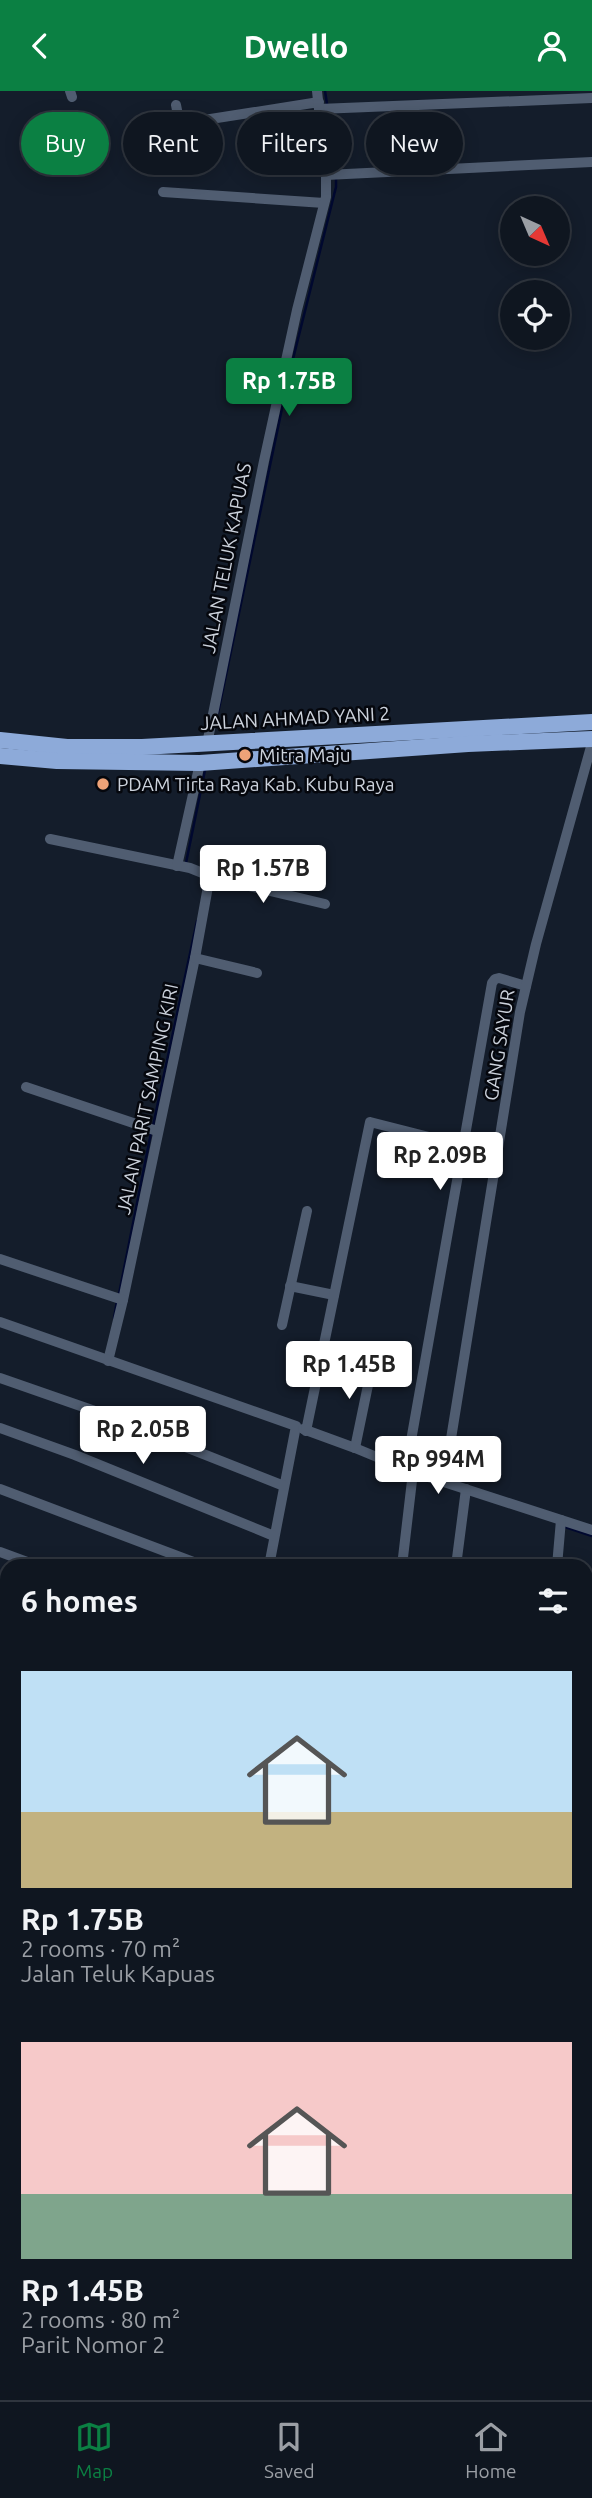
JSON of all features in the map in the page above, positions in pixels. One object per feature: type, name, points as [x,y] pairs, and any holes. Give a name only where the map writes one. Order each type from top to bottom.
[{"type":"highway","name":"JALAN AHMAD YANI 2","points":[[0,740],[67,747],[210,744],[592,722]]},
{"type":"highway","points":[[468,728],[468,744]]},
{"type":"highway","name":"JALAN AHMAD YANI 2","points":[[0,756],[57,761],[205,763],[468,744],[592,741]]},
{"type":"street","name":"JALAN TELUK KAPUAS","points":[[317,91],[324,112]]},
{"type":"street","points":[[176,105],[179,120],[185,123],[323,107],[592,98]]},
{"type":"street","points":[[352,173],[592,162]]},
{"type":"street","name":"JALAN TELUK KAPUAS","points":[[210,744],[269,436],[331,175]]},
{"type":"street","points":[[163,192],[324,203]]},
{"type":"street","name":"GANG SAYUR","points":[[444,1482],[526,986],[592,741]]},
{"type":"street","points":[[183,867],[205,763]]},
{"type":"street","points":[[50,839],[183,867],[206,876],[326,904]]},
{"type":"street","name":"JALAN PARIT SAMPING KIRI","points":[[108,1361],[123,1300],[152,1130],[195,958],[209,886],[206,876]]},
{"type":"street","points":[[195,958],[257,972]]},
{"type":"street","points":[[403,1559],[410,1471],[492,983],[499,978],[526,986]]},
{"type":"street","points":[[26,1087],[152,1130]]},
{"type":"street","points":[[270,1559],[284,1486],[334,1295],[370,1122],[429,1137]]},
{"type":"street","points":[[282,1325],[307,1211]]},
{"type":"street","points":[[0,1259],[123,1300]]},
{"type":"street","points":[[290,1286],[334,1295]]},
{"type":"street","points":[[0,1322],[355,1448],[410,1471],[592,1529]]},
{"type":"street","points":[[355,1448],[373,1361]]},
{"type":"street","points":[[0,1378],[92,1410],[284,1486]]},
{"type":"street","points":[[0,1428],[75,1455],[274,1536]]},
{"type":"street","points":[[0,1489],[185,1559]]},
{"type":"street","points":[[457,1559],[466,1489]]},
{"type":"street","points":[[557,1559],[561,1520]]},
{"type":"street","points":[[0,1552],[19,1559]]},
{"type":"waterway","points":[[218,713],[289,375],[336,187],[336,162],[325,91]]},
{"type":"waterway","points":[[186,863],[205,770]]},
{"type":"waterway","points":[[153,1126],[197,921]]},
{"type":"waterway","points":[[119,1294],[151,1133]]},
{"type":"waterway","points":[[114,1318],[117,1301]]},
{"type":"waterway","points":[[562,1526],[592,1536]]},
{"type":"place","name":"Mitra Maju","points":[[245,755]]},
{"type":"place","name":"PDAM Tirta Raya Kab. Kubu Raya","points":[[103,784]]}]
